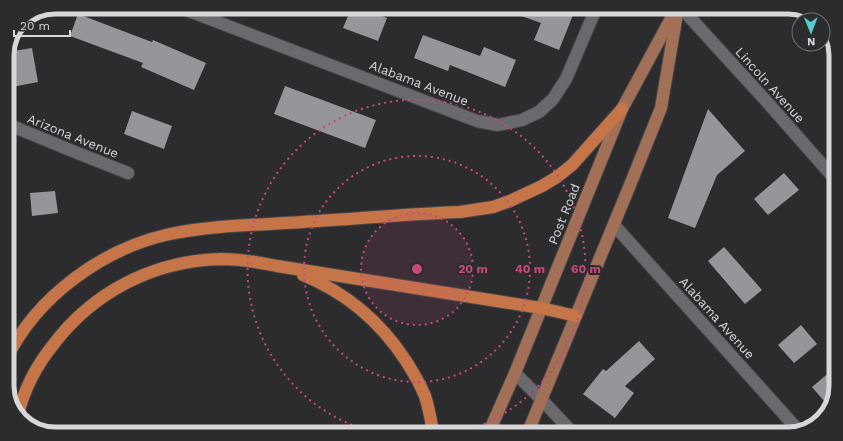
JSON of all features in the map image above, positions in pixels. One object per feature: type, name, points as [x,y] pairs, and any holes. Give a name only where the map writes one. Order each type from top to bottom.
[{"type":"highway","points":[[14,346],[31,320],[53,296],[79,275],[121,250],[170,234],[205,229],[460,212],[494,207],[526,194],[557,177],[578,160],[622,110]]},
{"type":"highway","points":[[20,408],[31,378],[40,361],[63,331],[89,306],[106,293],[140,276],[179,264],[220,259],[258,262],[541,308],[576,316]]},
{"type":"highway","points":[[277,266],[298,272],[318,281],[339,293],[374,321],[389,337],[415,375],[425,395],[432,427]]},
{"type":"main road","name":"Post Road","points":[[491,427],[622,110],[674,14]]},
{"type":"main road","name":"Post Road","points":[[530,427],[661,108],[676,14]]},
{"type":"street","name":"Alabama Avenue","points":[[196,14],[478,121],[498,125],[522,120],[539,112],[552,99],[566,79],[594,14]]},
{"type":"street","name":"Lincoln Avenue","points":[[687,14],[829,172]]},
{"type":"street","name":"Arizona Avenue","points":[[14,127],[128,173]]},
{"type":"street","name":"Alabama Avenue","points":[[614,225],[795,427]]},
{"type":"street","points":[[515,372],[568,427]]},
{"type":"green space","points":[[14,318],[19,321],[14,326]]},
{"type":"building","points":[[78,14],[152,42],[153,40],[206,63],[194,90],[141,67],[143,63],[70,36]]},
{"type":"building","points":[[349,14],[377,14],[387,18],[378,41],[343,28]]},
{"type":"building","points":[[516,14],[573,14],[559,50],[534,40],[541,23]]},
{"type":"building","points":[[423,35],[480,56],[484,47],[516,60],[505,87],[450,65],[448,71],[414,58]]},
{"type":"building","points":[[32,48],[38,82],[14,87],[14,51]]},
{"type":"building","points":[[285,86],[376,120],[365,148],[274,114]]},
{"type":"building","points":[[708,109],[745,151],[717,175],[695,228],[668,218]]},
{"type":"building","points":[[132,111],[172,126],[164,149],[124,134]]},
{"type":"building","points":[[784,173],[799,190],[768,215],[754,199]]},
{"type":"building","points":[[55,191],[58,213],[32,216],[30,193]]},
{"type":"building","points":[[724,247],[762,290],[745,304],[708,261]]},
{"type":"building","points":[[801,325],[817,344],[794,363],[778,345]]},
{"type":"building","points":[[639,341],[655,359],[625,386],[634,393],[615,418],[583,394],[603,369],[606,371]]},
{"type":"building","points":[[829,373],[829,386],[826,403],[812,387]]}]
